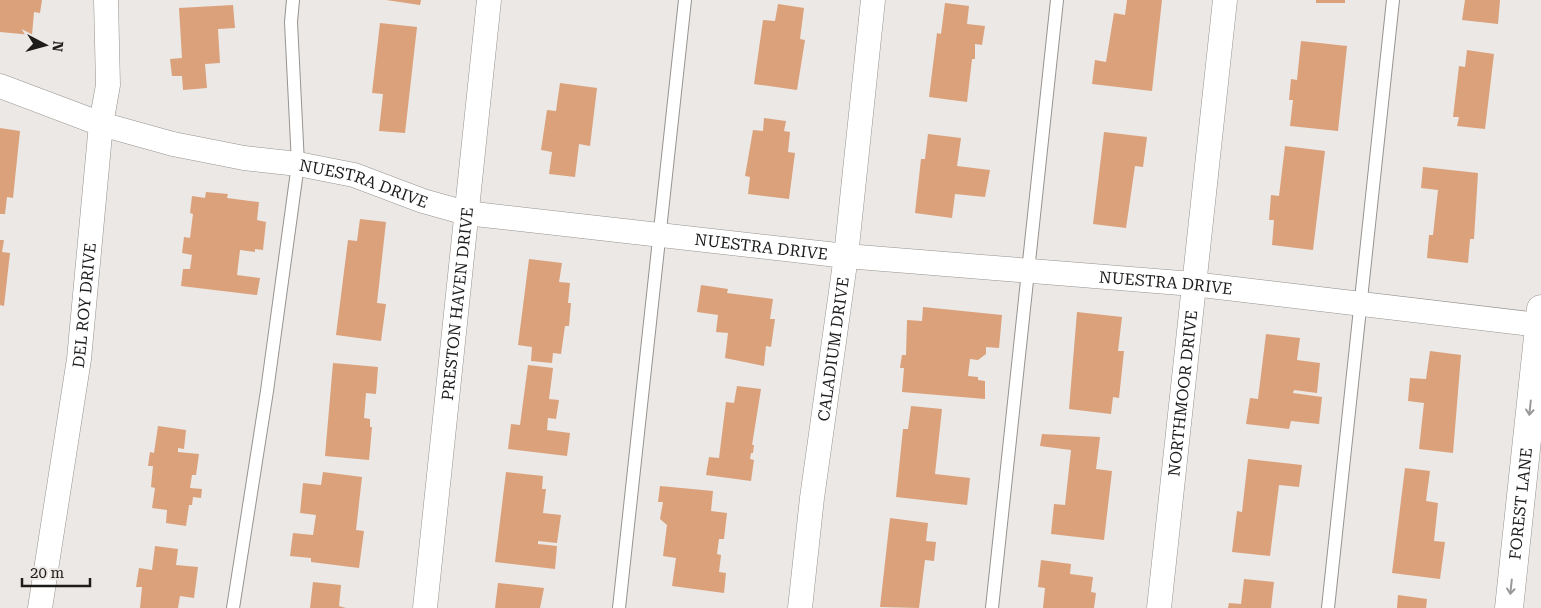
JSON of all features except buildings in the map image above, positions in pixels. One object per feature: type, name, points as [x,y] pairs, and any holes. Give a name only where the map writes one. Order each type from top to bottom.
[{"type":"main road","name":"FOREST LANE","points":[[1509,608],[1540,319]]},
{"type":"street","name":"DEL ROY DRIVE","points":[[40,608],[79,359],[101,124],[108,85],[106,0]]},
{"type":"street","name":"PRESTON HAVEN DRIVE","points":[[425,608],[489,0]]},
{"type":"street","name":"CALADIUM DRIVE","points":[[800,608],[812,498],[846,256],[873,0]]},
{"type":"street","name":"NORTHMOOR DRIVE","points":[[1160,608],[1193,284],[1225,0]]},
{"type":"street","name":"NUESTRA DRIVE","points":[[0,86],[101,124],[174,144],[244,158],[298,164],[354,175],[423,201],[466,213],[846,256],[1193,284],[1361,303],[1540,319]]},
{"type":"lane","points":[[233,608],[267,391],[298,164],[292,22],[293,0]]},
{"type":"lane","points":[[619,608],[685,0]]},
{"type":"lane","points":[[992,608],[1057,0]]},
{"type":"lane","points":[[1328,608],[1393,0]]}]
